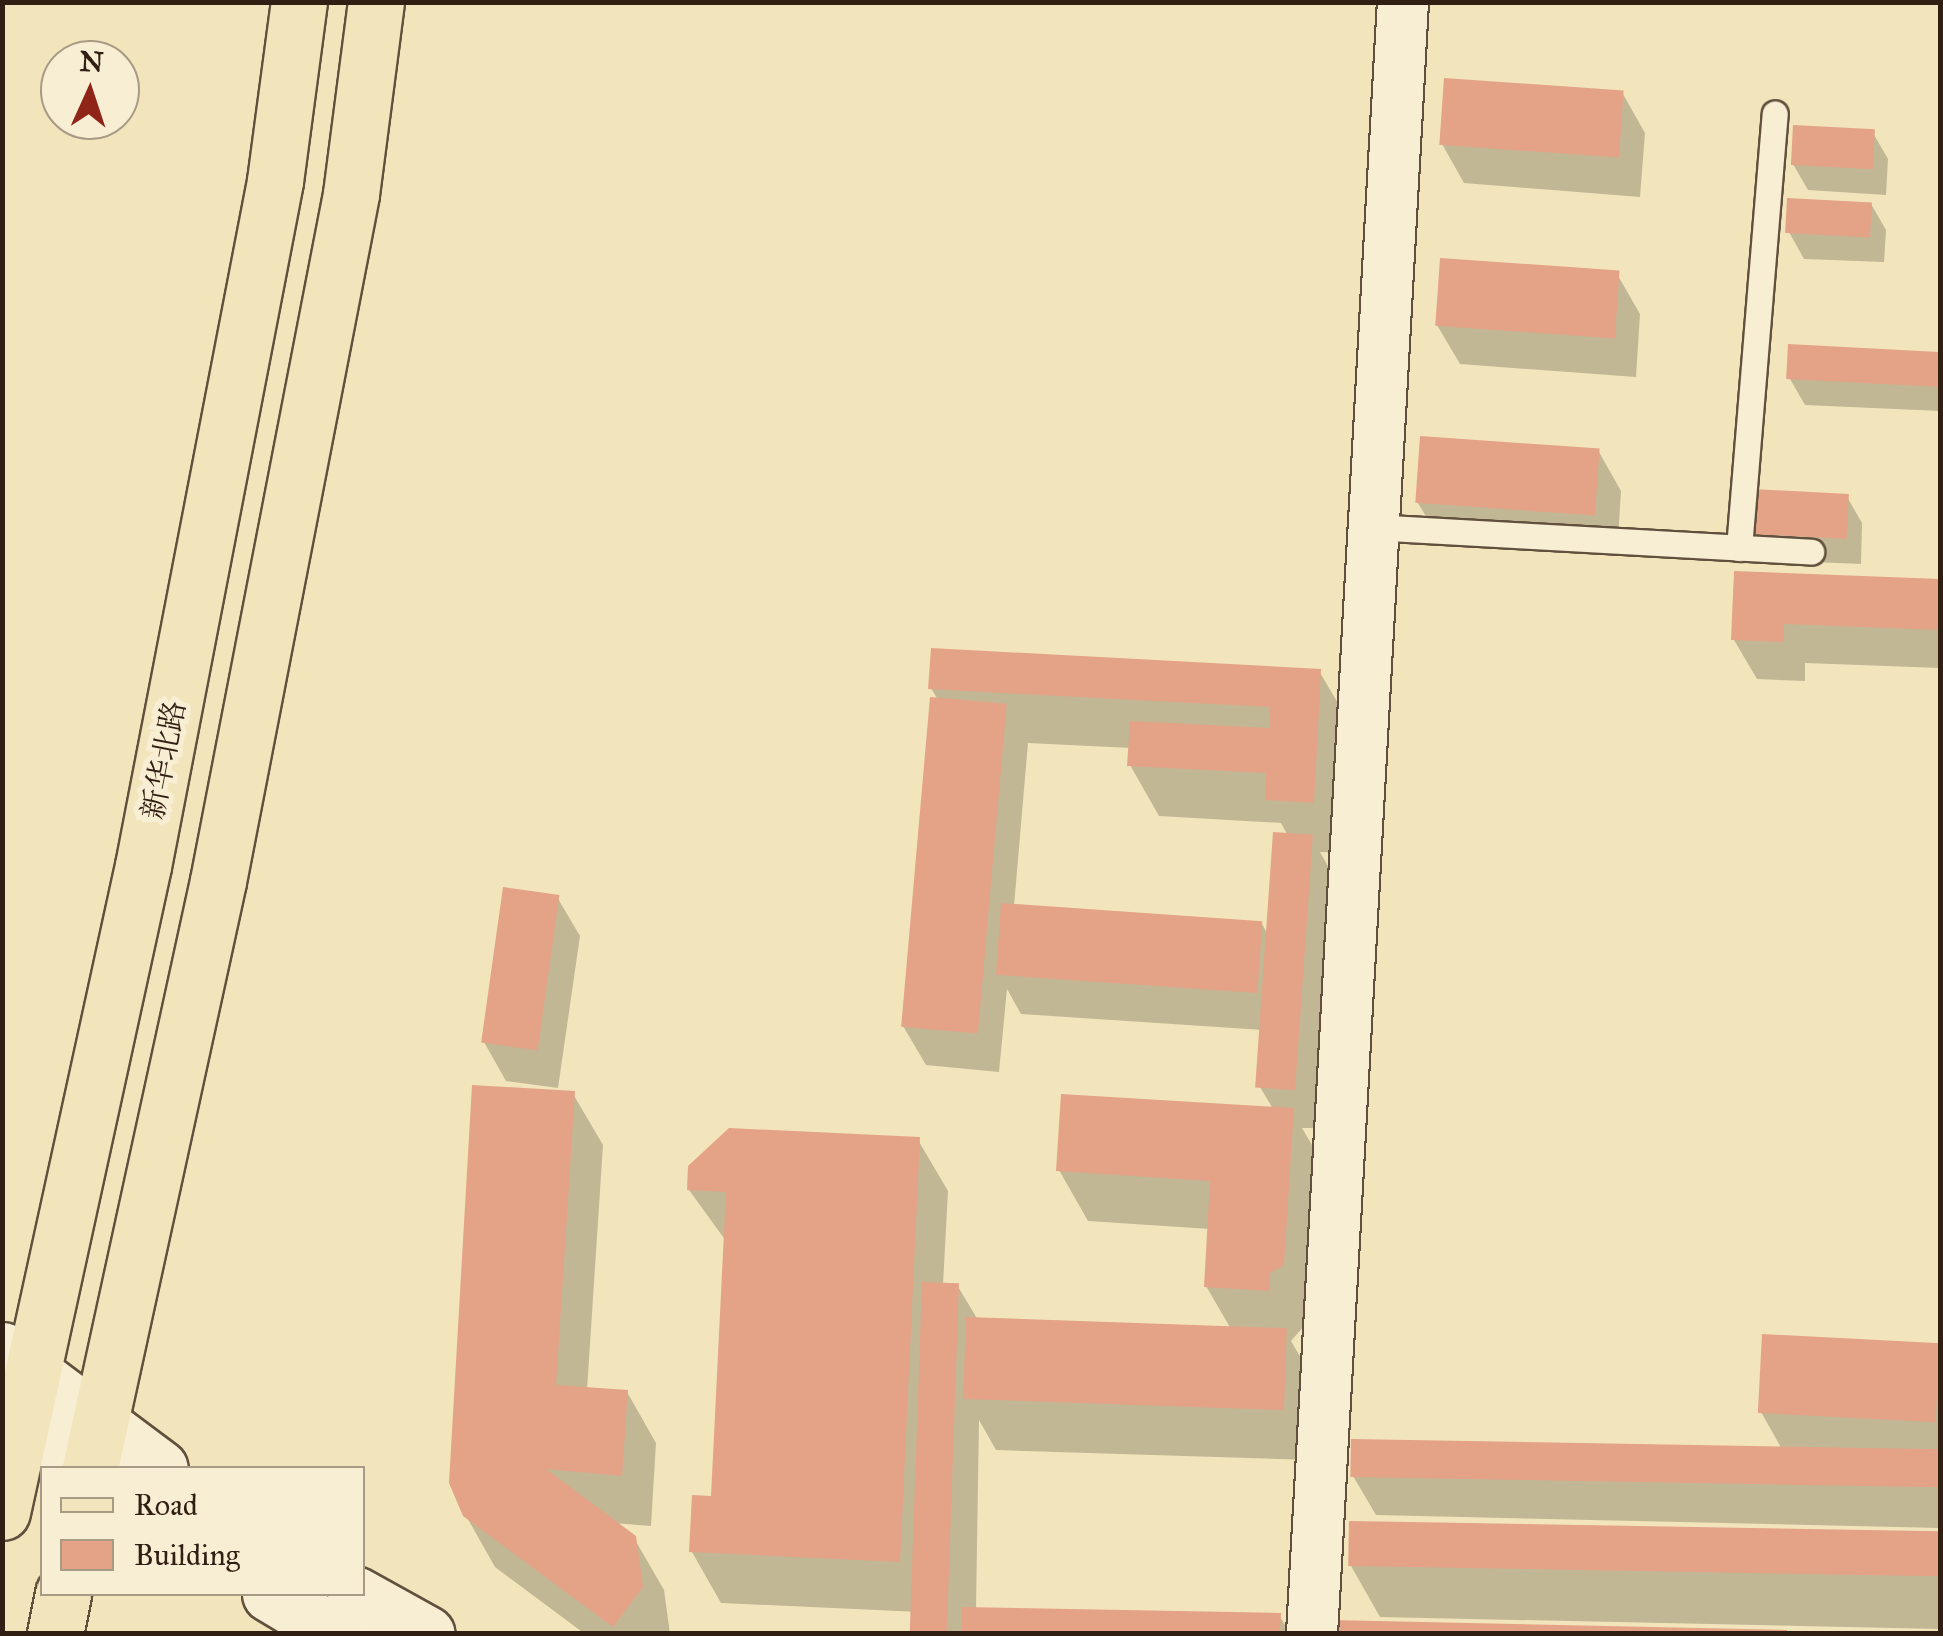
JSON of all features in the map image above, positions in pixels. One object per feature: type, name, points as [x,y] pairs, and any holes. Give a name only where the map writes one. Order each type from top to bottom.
[{"type":"main road","name":"新华北路","points":[[2,1512],[15,1387],[147,847],[276,181],[299,2]]},
{"type":"main road","points":[[92,1454],[240,767],[351,194],[376,2]]},
{"type":"main road","points":[[55,1634],[63,1596]]},
{"type":"street","points":[[1312,1634],[1370,527],[1403,2]]},
{"type":"street","points":[[15,1387],[92,1454],[150,1466]]},
{"type":"street","points":[[273,1596],[337,1634]]},
{"type":"street","points":[[359,1596],[427,1634]]},
{"type":"lane","points":[[1739,548],[1776,113]]},
{"type":"lane","points":[[1370,527],[1811,552]]},
{"type":"building","points":[[1444,78],[1624,91],[1619,157],[1439,145]]},
{"type":"building","points":[[1793,125],[1875,129],[1873,169],[1791,165]]},
{"type":"building","points":[[1787,198],[1872,202],[1870,237],[1785,233]]},
{"type":"building","points":[[1440,258],[1620,271],[1615,338],[1435,326]]},
{"type":"building","points":[[1788,344],[1939,352],[1937,387],[1786,379]]},
{"type":"building","points":[[1420,436],[1600,449],[1595,515],[1415,503]]},
{"type":"building","points":[[1753,489],[1849,494],[1847,539],[1751,534]]},
{"type":"building","points":[[1734,571],[1940,579],[1940,630],[1784,624],[1783,642],[1731,640]]},
{"type":"building","points":[[931,648],[1321,669],[1314,803],[1265,800],[1266,773],[1127,766],[1130,721],[1269,728],[1270,707],[928,689]]},
{"type":"building","points":[[930,697],[1007,704],[978,1033],[901,1027]]},
{"type":"building","points":[[1273,832],[1313,835],[1295,1090],[1255,1087]]},
{"type":"building","points":[[503,887],[559,895],[538,1050],[481,1042]]},
{"type":"building","points":[[1001,903],[1262,921],[1257,993],[996,975]]},
{"type":"building","points":[[472,1085],[575,1091],[556,1385],[628,1390],[622,1476],[546,1469],[636,1536],[643,1587],[613,1627],[463,1516],[449,1483]]},
{"type":"building","points":[[1061,1094],[1294,1108],[1284,1265],[1270,1273],[1269,1291],[1204,1287],[1210,1181],[1056,1171]]},
{"type":"building","points":[[729,1128],[920,1137],[900,1562],[689,1552],[692,1495],[711,1496],[726,1192],[687,1190],[688,1166]]},
{"type":"building","points":[[922,1282],[959,1283],[947,1634],[910,1634]]},
{"type":"building","points":[[966,1317],[1287,1328],[1284,1410],[963,1399]]},
{"type":"building","points":[[1762,1334],[1940,1343],[1936,1422],[1758,1413]]},
{"type":"building","points":[[1351,1439],[1940,1449],[1939,1487],[1350,1477]]},
{"type":"building","points":[[1349,1521],[1940,1531],[1939,1576],[1348,1566]]},
{"type":"building","points":[[962,1607],[1281,1613],[1280,1634],[962,1634]]},
{"type":"building","points":[[1330,1620],[1787,1630],[1787,1634],[1330,1634]]}]
